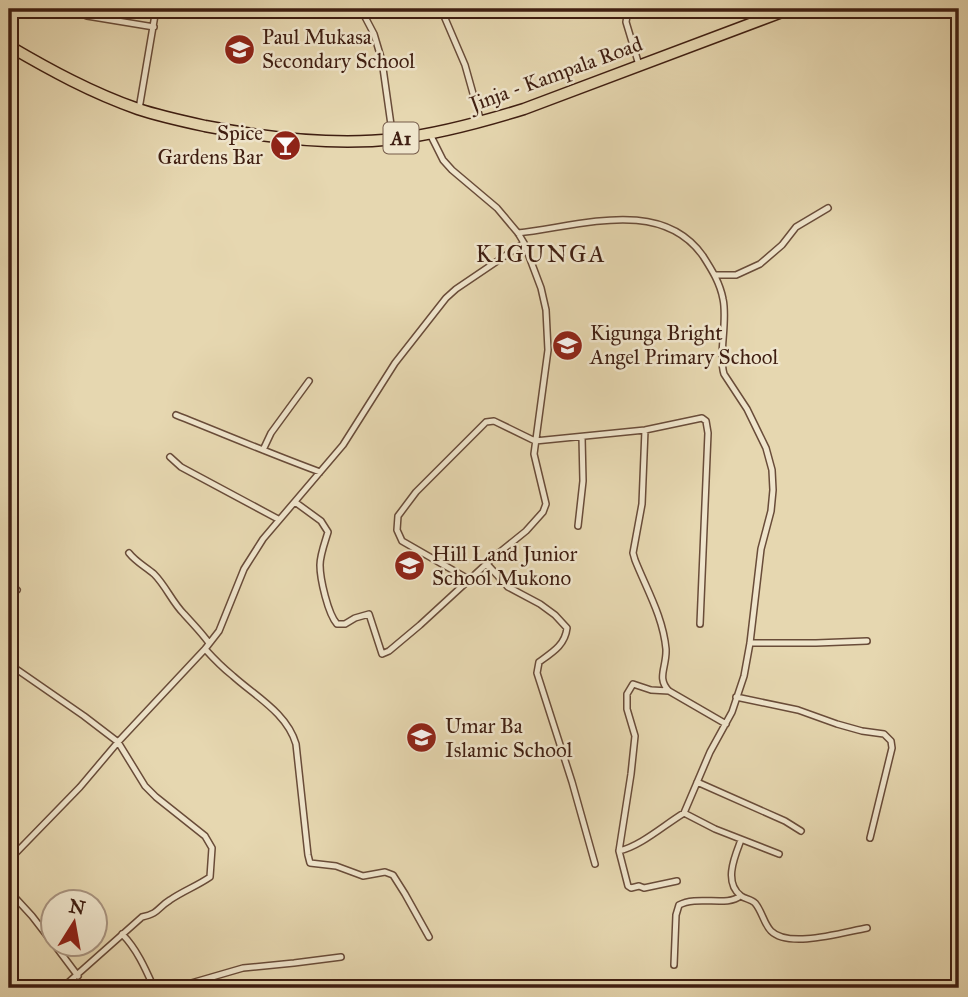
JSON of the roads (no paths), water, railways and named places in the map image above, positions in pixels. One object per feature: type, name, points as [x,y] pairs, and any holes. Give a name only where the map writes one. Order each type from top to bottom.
[{"type":"highway","name":"Jinja - Kampala Road","points":[[9,46],[97,93],[139,109],[188,122],[292,140],[393,139],[430,134],[524,109],[790,9]]},
{"type":"street","points":[[139,109],[156,9]]},
{"type":"street","points":[[347,9],[351,15],[364,15],[374,34],[382,61],[393,139]]},
{"type":"street","points":[[441,9],[465,65],[481,122]]},
{"type":"street","points":[[628,9],[626,22],[639,65]]},
{"type":"street","points":[[88,16],[153,27]]},
{"type":"street","points":[[295,502],[321,521],[328,532],[320,565],[333,619],[337,624],[345,624],[369,614],[382,654],[389,651],[526,531],[545,508],[545,494],[534,454],[548,350],[546,310],[541,288],[518,233],[497,208],[443,160],[430,134]]},
{"type":"street","points":[[716,275],[736,275],[760,264],[782,245],[796,227],[828,208]]},
{"type":"street","points":[[518,233],[604,220],[632,220],[667,227],[690,241],[716,275],[724,300],[722,368],[757,426],[772,470],[771,510],[761,549],[750,643],[744,676],[732,712],[710,752],[684,813],[641,841],[619,851]]},
{"type":"street","points":[[9,860],[80,787],[219,631],[238,583],[262,539],[343,445],[395,363],[446,298],[524,243]]},
{"type":"street","points":[[263,450],[271,433],[309,381]]},
{"type":"street","points":[[176,415],[320,472]]},
{"type":"street","points":[[471,580],[402,541],[397,530],[398,516],[416,492],[486,422],[494,421],[535,441],[645,430],[702,418],[706,421],[708,433],[699,624]]},
{"type":"street","points":[[645,430],[642,504],[633,552],[660,616],[666,651],[665,671],[661,678],[669,691],[726,724]]},
{"type":"street","points":[[578,526],[583,481],[582,437]]},
{"type":"street","points":[[170,457],[181,467],[278,519]]},
{"type":"street","points":[[129,553],[155,575],[209,643]]},
{"type":"street","points":[[487,564],[509,587],[540,604],[567,628],[566,638],[555,651],[539,662],[537,673],[595,863]]},
{"type":"street","points":[[9,584],[17,590]]},
{"type":"street","points":[[750,643],[867,642]]},
{"type":"street","points":[[205,649],[232,676],[264,701],[291,730],[296,744],[310,863],[336,866],[363,876],[385,872],[393,875],[429,937]]},
{"type":"street","points":[[9,664],[118,742],[145,786],[205,836],[212,848],[209,877],[169,900],[154,914],[142,917],[62,988]]},
{"type":"street","points":[[9,684],[16,670]]},
{"type":"street","points":[[669,691],[651,690],[633,684],[627,694],[627,709],[635,736],[619,851],[628,886],[631,888],[677,881]]},
{"type":"street","points":[[736,697],[798,710],[862,731],[884,734],[891,741],[892,748],[870,838]]},
{"type":"street","points":[[697,782],[785,821],[801,831]]},
{"type":"street","points":[[684,813],[715,829],[779,854]]},
{"type":"street","points":[[741,839],[733,862],[732,881],[740,896],[753,901],[769,930],[778,937],[807,939],[867,928]]},
{"type":"street","points":[[9,891],[38,924]]},
{"type":"street","points":[[674,965],[678,905],[704,900],[733,901],[740,896]]},
{"type":"street","points":[[122,934],[129,941],[154,988]]},
{"type":"street","points":[[174,988],[243,968],[341,957]]},
{"type":"street","points":[[64,958],[78,976]]},
{"type":"place","name":"Paul Mukasa Secondary School","points":[[239,49]]},
{"type":"place","name":"Spice Gardens Bar","points":[[286,145]]},
{"type":"place","name":"Kigunga Bright Angel Primary School","points":[[567,345]]},
{"type":"place","name":"Hill Land Junior School Mukono","points":[[409,566]]},
{"type":"place","name":"Umar Ba Islamic School","points":[[422,738]]},
{"type":"district","name":"KIGUNGA","points":[[541,254]]}]
